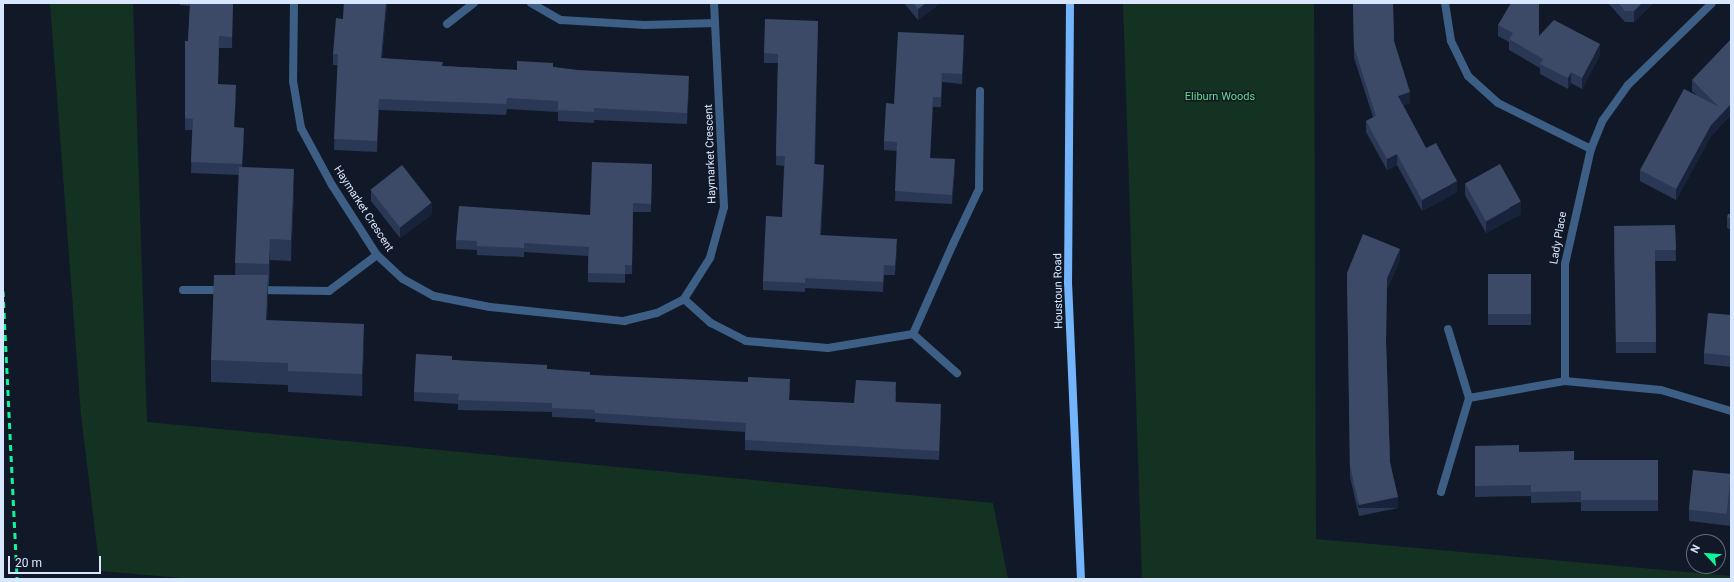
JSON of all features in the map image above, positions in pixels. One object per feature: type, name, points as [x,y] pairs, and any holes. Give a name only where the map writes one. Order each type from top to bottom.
[{"type":"street","name":"Haymarket Crescent","points":[[294,3],[294,82],[301,128],[332,185],[377,255],[403,279],[434,296],[490,307],[624,321],[657,313],[684,299],[710,258],[724,207],[714,3]]},
{"type":"street","points":[[447,24],[474,3]]},
{"type":"street","points":[[531,3],[561,20],[645,24],[715,23]]},
{"type":"street","name":"Houstoun Road","points":[[1070,3],[1068,282],[1081,579]]},
{"type":"street","points":[[1445,3],[1451,41],[1468,76],[1498,104],[1591,149]]},
{"type":"street","name":"Lady Place","points":[[1566,381],[1565,264],[1591,149],[1603,120],[1628,85],[1712,3]]},
{"type":"street","points":[[913,334],[953,244],[980,189],[980,90]]},
{"type":"street","points":[[252,290],[329,291],[377,255]]},
{"type":"street","points":[[183,290],[237,290]]},
{"type":"street","points":[[684,299],[711,323],[746,341],[828,348],[913,334]]},
{"type":"street","points":[[1441,492],[1469,398],[1448,329]]},
{"type":"street","points":[[913,334],[957,373]]},
{"type":"street","points":[[1469,398],[1566,381],[1661,390],[1731,411]]},
{"type":"green space","points":[[50,3],[133,3],[147,422],[993,503],[1008,579],[194,579],[100,571],[81,415]]},
{"type":"green space","name":"Eliburn Woods","points":[[1123,3],[1314,3],[1316,539],[1686,572],[1686,574],[1731,576],[1731,579],[1142,579]]},
{"type":"building","points":[[190,3],[233,3],[232,37],[219,36],[218,84],[236,85],[234,127],[244,128],[242,164],[191,162],[193,119],[185,118],[185,41],[188,41]]},
{"type":"building","points":[[344,3],[386,3],[381,58],[443,62],[442,66],[517,70],[517,61],[553,63],[553,67],[578,70],[689,76],[687,113],[594,108],[594,112],[558,110],[558,101],[507,98],[506,104],[379,99],[377,141],[334,139],[338,54],[333,54],[336,18],[343,19]]},
{"type":"building","points":[[913,3],[926,3],[918,9]]},
{"type":"building","points":[[1353,3],[1393,3],[1394,41],[1410,92],[1398,96],[1426,148],[1436,143],[1457,181],[1422,200],[1397,154],[1387,159],[1366,121],[1376,116],[1354,47]]},
{"type":"building","points":[[1511,3],[1539,3],[1539,36],[1554,20],[1600,44],[1582,78],[1571,72],[1568,78],[1540,64],[1543,59],[1509,39],[1513,33],[1498,25]]},
{"type":"building","points":[[1618,3],[1642,3],[1634,11],[1625,11]]},
{"type":"building","points":[[765,19],[818,21],[814,164],[824,165],[820,235],[897,239],[895,266],[884,265],[883,282],[805,278],[805,283],[763,281],[766,216],[782,217],[785,156],[776,156],[778,54],[764,53]]},
{"type":"building","points":[[898,32],[964,35],[962,74],[942,73],[941,97],[933,97],[930,158],[955,159],[952,195],[895,191],[897,142],[884,141],[886,103],[894,104]]},
{"type":"building","points":[[1731,39],[1731,104],[1711,125],[1676,189],[1640,170],[1684,89],[1719,107],[1692,80]]},
{"type":"building","points":[[592,162],[652,164],[651,204],[633,203],[632,265],[625,265],[625,274],[588,273],[589,247],[524,243],[524,248],[477,246],[477,241],[456,240],[459,206],[590,215]]},
{"type":"building","points":[[1500,164],[1521,202],[1486,221],[1465,183]]},
{"type":"building","points":[[402,165],[432,203],[400,227],[370,190]]},
{"type":"building","points":[[239,167],[294,169],[291,240],[270,239],[269,264],[235,263]]},
{"type":"building","points":[[1728,214],[1731,214],[1731,219],[1727,217]]},
{"type":"building","points":[[1675,225],[1676,250],[1655,250],[1656,342],[1616,342],[1614,226]]},
{"type":"building","points":[[1363,234],[1400,249],[1387,278],[1386,340],[1390,462],[1398,497],[1359,505],[1350,466],[1347,273]]},
{"type":"building","points":[[1488,274],[1531,274],[1531,314],[1488,314]]},
{"type":"building","points":[[214,275],[268,275],[266,320],[364,324],[362,374],[288,371],[288,363],[211,360]]},
{"type":"building","points":[[1708,313],[1731,315],[1731,356],[1704,353]]},
{"type":"building","points":[[416,354],[452,356],[452,360],[547,365],[547,369],[590,372],[590,375],[748,382],[748,377],[790,379],[789,400],[854,403],[856,380],[896,382],[895,402],[941,404],[939,451],[745,440],[746,423],[595,413],[595,410],[552,408],[552,403],[458,400],[459,394],[414,392]]},
{"type":"building","points":[[1519,445],[1519,452],[1574,451],[1574,460],[1658,460],[1658,500],[1581,500],[1581,491],[1531,492],[1531,485],[1475,486],[1475,446]]},
{"type":"building","points":[[1693,470],[1731,474],[1727,514],[1689,510]]},
{"type":"railway","points":[[3,291],[17,579]]}]
